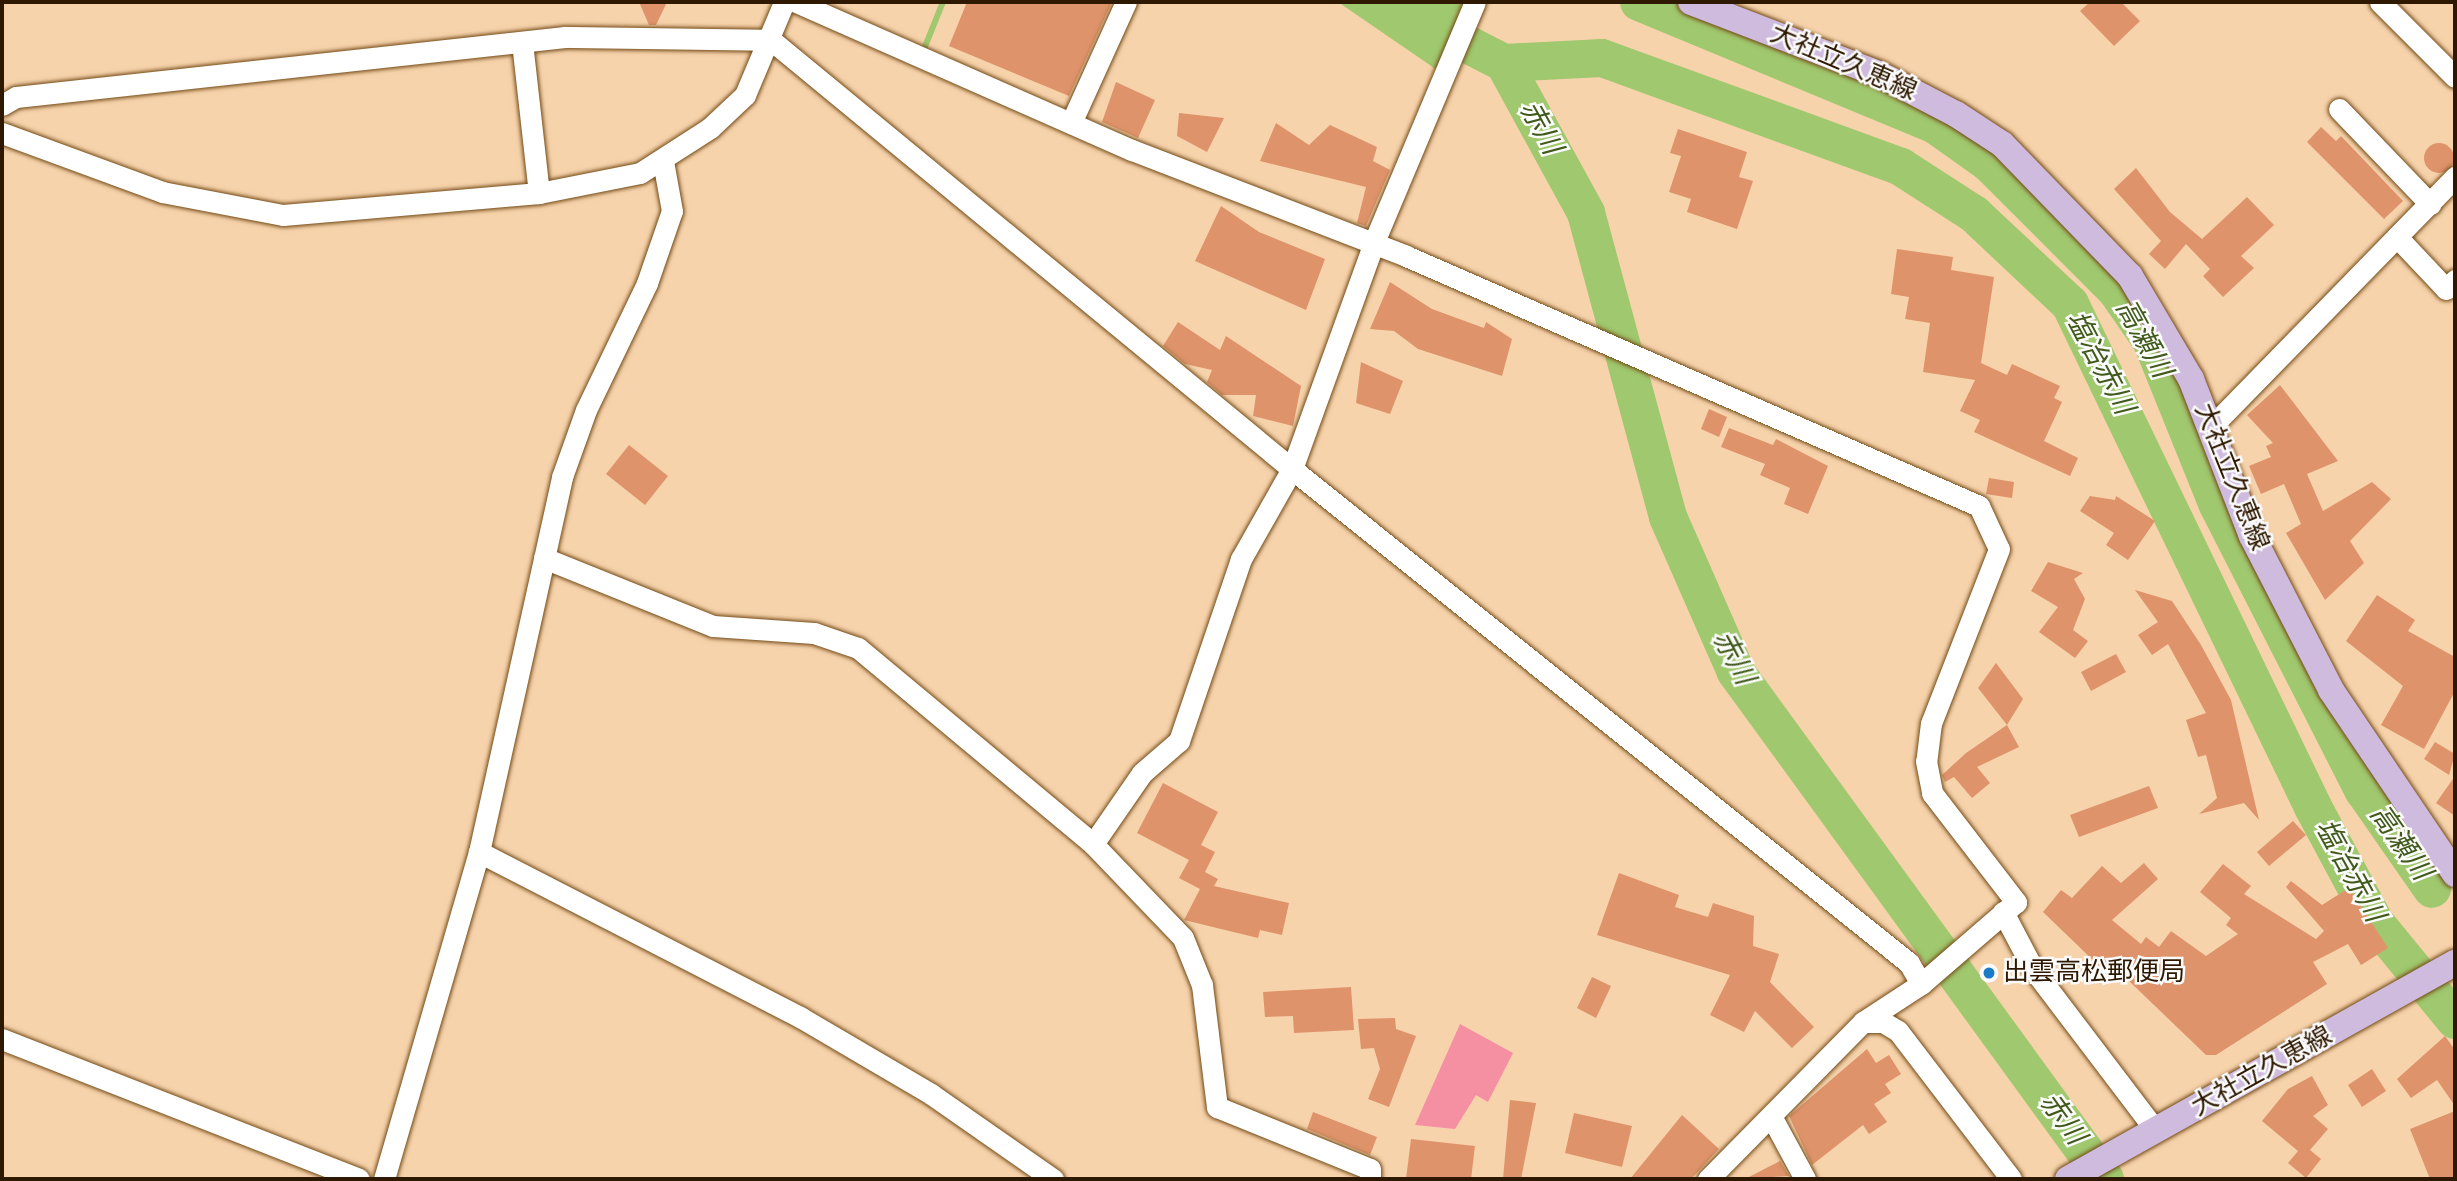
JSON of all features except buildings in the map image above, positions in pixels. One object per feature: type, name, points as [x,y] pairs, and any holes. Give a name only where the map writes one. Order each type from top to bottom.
[{"type":"main road","name":"大社立久恵線","points":[[1691,2],[1879,75],[2001,144],[2130,276],[2165,327],[2210,428],[2252,536],[2330,690],[2455,874]]},
{"type":"main road","name":"大社立久恵線","points":[[2068,1179],[2450,966]]},
{"type":"street","points":[[2,133],[162,192],[283,215],[539,193],[640,173],[663,162],[745,95],[771,40],[784,2]]},
{"type":"street","points":[[796,2],[1071,124],[1374,242],[1979,506],[1999,549],[1931,723],[1926,761],[1932,793],[2016,902],[1921,984],[1863,1022],[1708,1179]]},
{"type":"street","points":[[1071,124],[1126,2]]},
{"type":"street","points":[[1093,844],[1142,773],[1180,741],[1241,559],[1292,469],[1374,242],[1475,2]]},
{"type":"street","points":[[2380,2],[2455,77]]},
{"type":"street","points":[[2,105],[16,97],[522,42],[771,40],[1292,469],[1909,963],[1921,984]]},
{"type":"street","points":[[522,42],[539,193]]},
{"type":"street","points":[[2339,109],[2430,204]]},
{"type":"street","points":[[384,1179],[479,852],[544,558],[586,410],[641,298],[672,211],[663,162]]},
{"type":"street","points":[[2210,428],[2455,177]]},
{"type":"street","points":[[2397,237],[2446,289],[2455,280]]},
{"type":"street","points":[[544,558],[713,626],[814,633],[858,648],[1093,844],[1183,938],[1202,985],[1217,1107],[1370,1169],[1370,1179]]},
{"type":"street","points":[[479,852],[800,1017],[931,1094],[1053,1179]]},
{"type":"street","points":[[2003,912],[2033,969],[2148,1136]]},
{"type":"street","points":[[1863,1022],[1883,1022],[1898,1031],[2011,1179]]},
{"type":"street","points":[[2,1039],[359,1179]]},
{"type":"street","points":[[1771,1116],[1805,1179]]},
{"type":"shaded area","points":[[1338,2],[1466,2],[1437,70]]},
{"type":"shaded area","points":[[1460,1024],[1513,1053],[1488,1102],[1476,1095],[1455,1129],[1415,1125]]},
{"type":"waterway","points":[[924,49],[943,2]]},
{"type":"waterway","name":"塩冶赤川","points":[[1385,2],[1504,63],[1602,58],[1901,167],[1974,214],[2070,304],[2313,807],[2374,921],[2455,1020]]},
{"type":"waterway","name":"高瀬川","points":[[1639,2],[1934,124],[1989,163],[2116,290],[2152,342],[2218,505],[2364,791],[2432,889]]},
{"type":"waterway","name":"赤川","points":[[1504,63],[1586,213],[1668,517],[1736,672],[2105,1179]]},
{"type":"place","name":"出雲高松郵便局","points":[[1989,973]]}]
